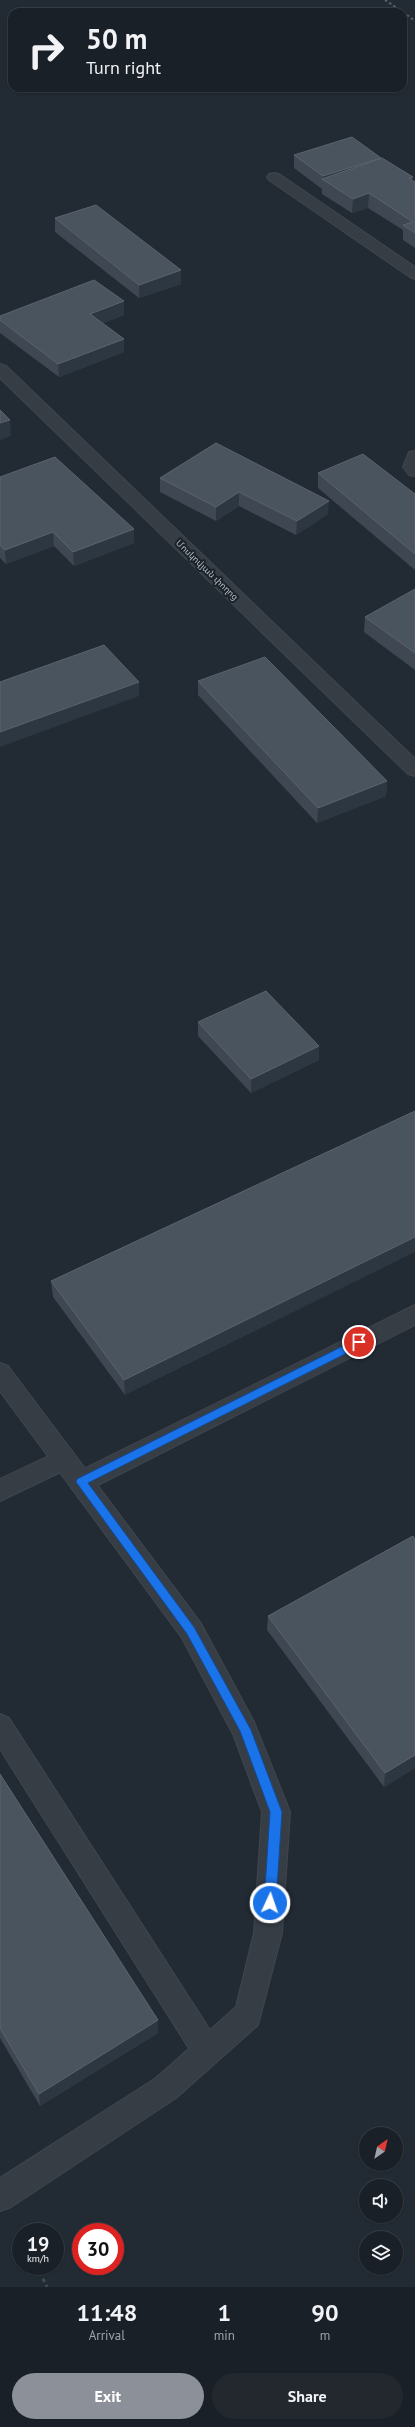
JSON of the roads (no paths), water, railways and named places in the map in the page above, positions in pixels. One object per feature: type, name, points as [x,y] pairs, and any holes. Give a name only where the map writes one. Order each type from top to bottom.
[{"type":"street","points":[[274,177],[415,274]]},
{"type":"street","name":"Մոսկովյան փողոց","points":[[0,369],[415,770]]},
{"type":"street","points":[[415,456],[411,467],[415,471]]},
{"type":"street","points":[[81,1482],[415,1314]]},
{"type":"street","points":[[0,1373],[191,1630],[245,1730],[276,1812],[268,1934],[248,2015],[166,2088],[0,2196]]},
{"type":"street","points":[[0,1491],[64,1459]]},
{"type":"street","points":[[0,1726],[207,2051]]},
{"type":"railway","points":[[385,0],[397,8]]},
{"type":"railway","points":[[407,15],[415,21]]}]
